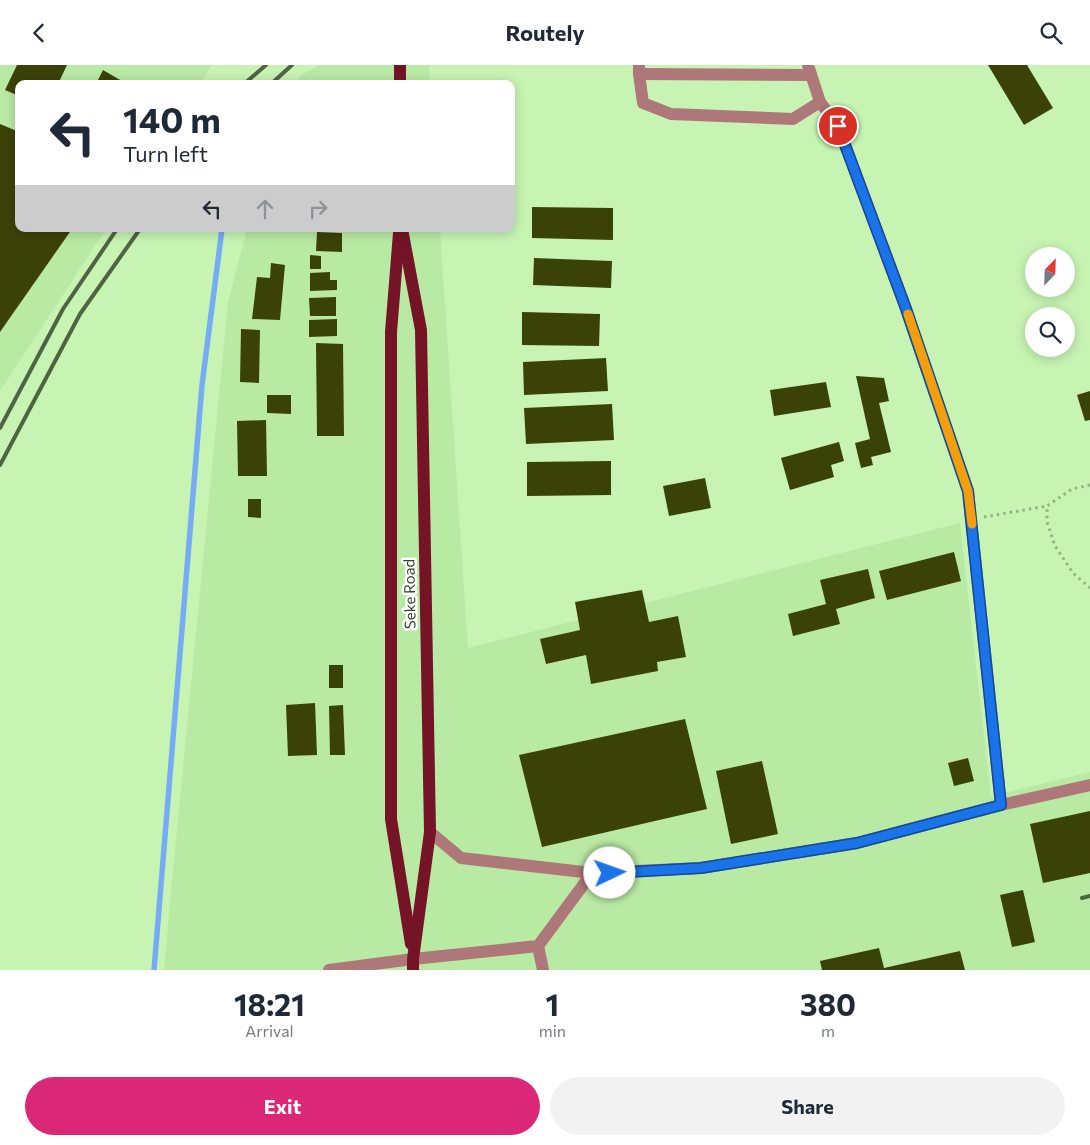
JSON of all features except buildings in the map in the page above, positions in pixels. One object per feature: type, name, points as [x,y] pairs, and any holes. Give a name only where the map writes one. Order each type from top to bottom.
[{"type":"main road","points":[[400,65],[400,80]]},
{"type":"main road","name":"Seke Road","points":[[401,232],[391,332],[391,819],[413,964]]},
{"type":"main road","name":"Seke Road","points":[[402,232],[421,330],[430,832],[413,964]]},
{"type":"lane","points":[[820,103],[792,119],[671,113],[643,103],[639,70],[810,70],[820,103],[838,126],[905,306],[968,491],[1001,805]]},
{"type":"lane","points":[[430,832],[461,858],[592,873],[701,868],[857,843],[1001,805],[1090,785]]},
{"type":"lane","points":[[328,970],[413,964],[538,946],[592,873]]},
{"type":"lane","points":[[538,946],[542,970]]},
{"type":"path","points":[[971,519],[1047,506],[1072,489],[1090,485]]},
{"type":"path","points":[[1047,506],[1047,523],[1055,546],[1073,573],[1090,588]]},
{"type":"shaded area","points":[[0,65],[212,65],[203,80],[15,80],[15,232],[104,232],[0,391]]},
{"type":"shaded area","points":[[319,65],[429,65],[430,80],[298,80],[300,76]]},
{"type":"shaded area","points":[[246,232],[440,232],[468,648],[960,523],[991,796],[1090,772],[1090,970],[164,970],[228,302]]},
{"type":"waterway","points":[[154,970],[202,385],[222,232]]},
{"type":"railway","points":[[249,80],[266,65]]},
{"type":"railway","points":[[275,80],[292,65]]},
{"type":"railway","points":[[0,428],[63,309],[115,232]]},
{"type":"railway","points":[[0,465],[80,314],[138,232]]},
{"type":"railway","points":[[1082,898],[1090,896]]},
{"type":"slow traffic","points":[[908,314],[968,491],[972,524]]},
{"type":"route","points":[[610,873],[701,868],[857,843],[1001,805],[968,491],[905,306],[838,126]]}]
